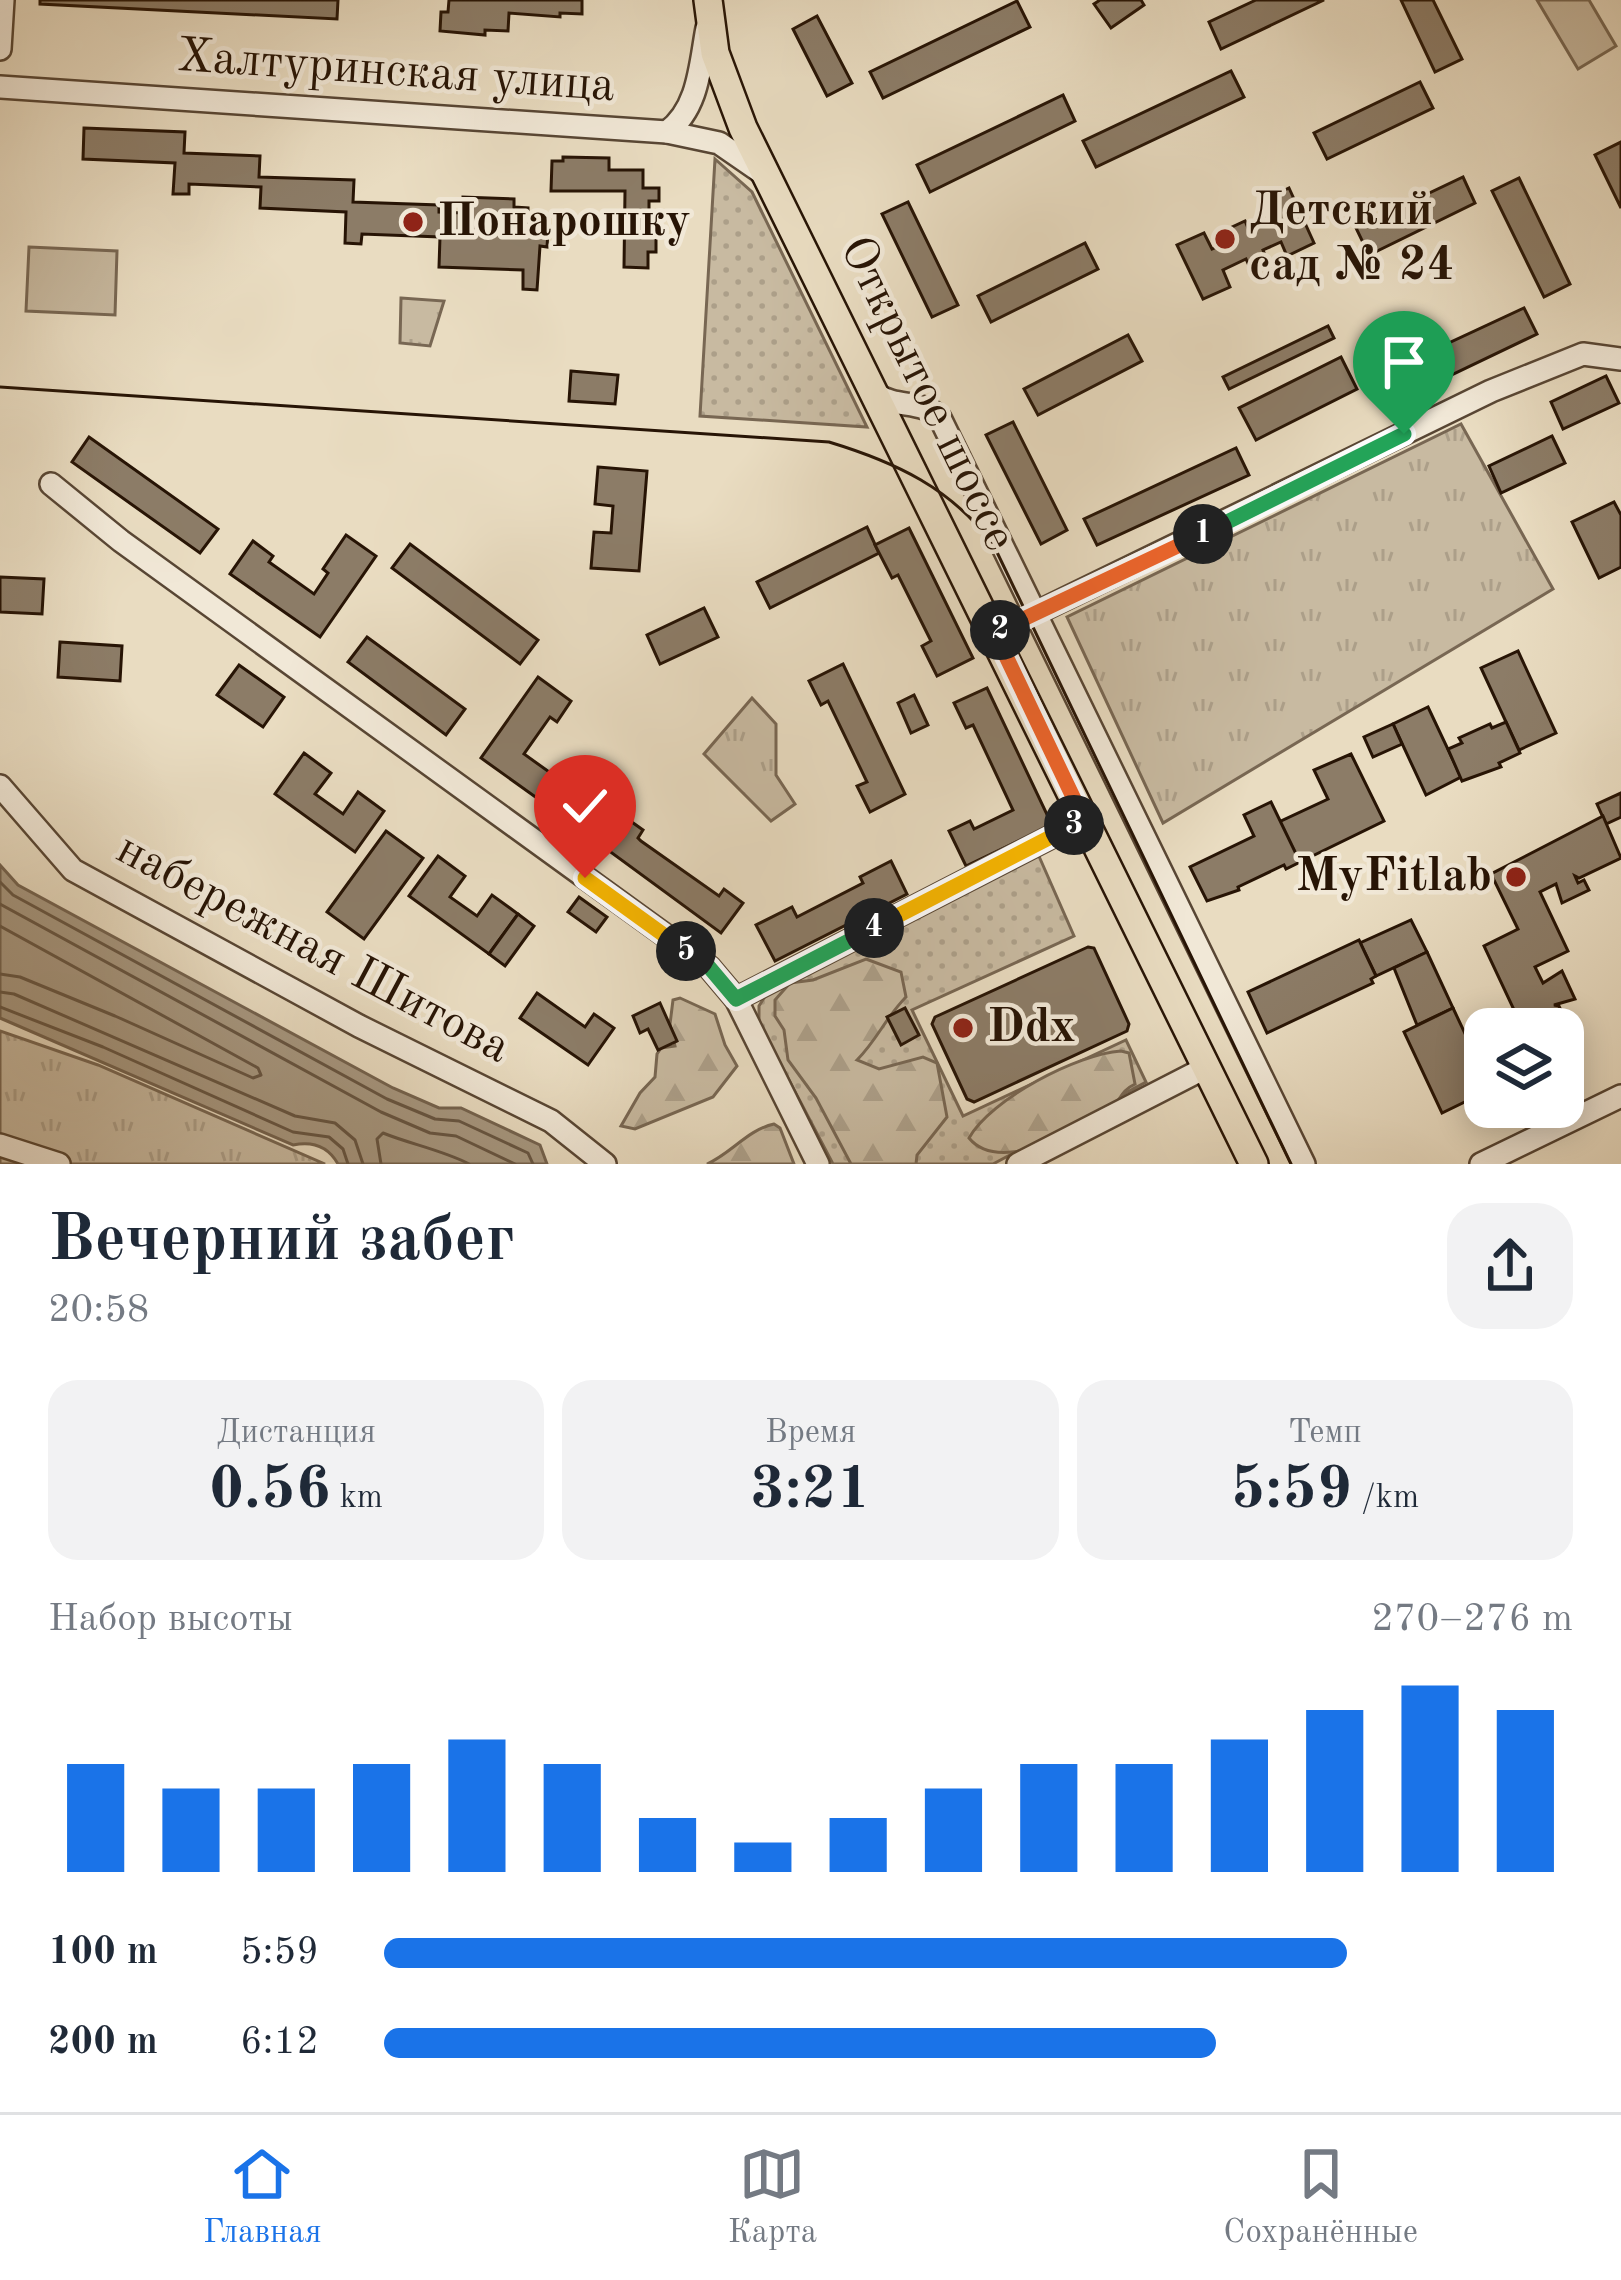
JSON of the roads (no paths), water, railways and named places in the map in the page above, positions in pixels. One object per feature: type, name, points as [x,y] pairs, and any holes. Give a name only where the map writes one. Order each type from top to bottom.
[{"type":"main road","name":"Открытое шоссе","points":[[708,10],[737,113],[1254,1164]]},
{"type":"street","points":[[0,49],[4,0]]},
{"type":"street","points":[[667,131],[682,121],[694,95],[708,10]]},
{"type":"street","name":"Халтуринская улица","points":[[0,88],[667,131],[707,139],[736,152],[772,182]]},
{"type":"street","points":[[707,139],[727,129],[737,113]]},
{"type":"street","points":[[995,633],[1544,368],[1583,354],[1621,359]]},
{"type":"street","points":[[876,394],[894,403],[928,407],[940,418],[1304,1164]]},
{"type":"street","points":[[51,484],[121,542],[709,967],[736,999],[818,1164]]},
{"type":"street","name":"набережная Шитова","points":[[0,786],[73,870],[359,1026],[551,1121],[605,1164]]},
{"type":"street","points":[[736,999],[1084,820]]},
{"type":"street","points":[[1018,1164],[1207,1067]]},
{"type":"street","points":[[1481,1164],[1621,1096]]},
{"type":"street","points":[[0,1144],[59,1164]]},
{"type":"water","points":[[0,865],[18,885],[393,1088],[439,1108],[461,1108],[540,1145],[547,1164],[338,1164],[319,1146],[293,1145],[0,1018]]},
{"type":"tram line","points":[[0,387],[829,442],[920,480],[960,508],[994,546],[1291,1164]]},
{"type":"place","name":"Понарошку","points":[[413,222]]},
{"type":"place","name":"Детский сад № 24","points":[[1225,239]]},
{"type":"place","name":"MyFitlab","points":[[1516,877]]},
{"type":"place","name":"Ddx","points":[[963,1028]]}]
